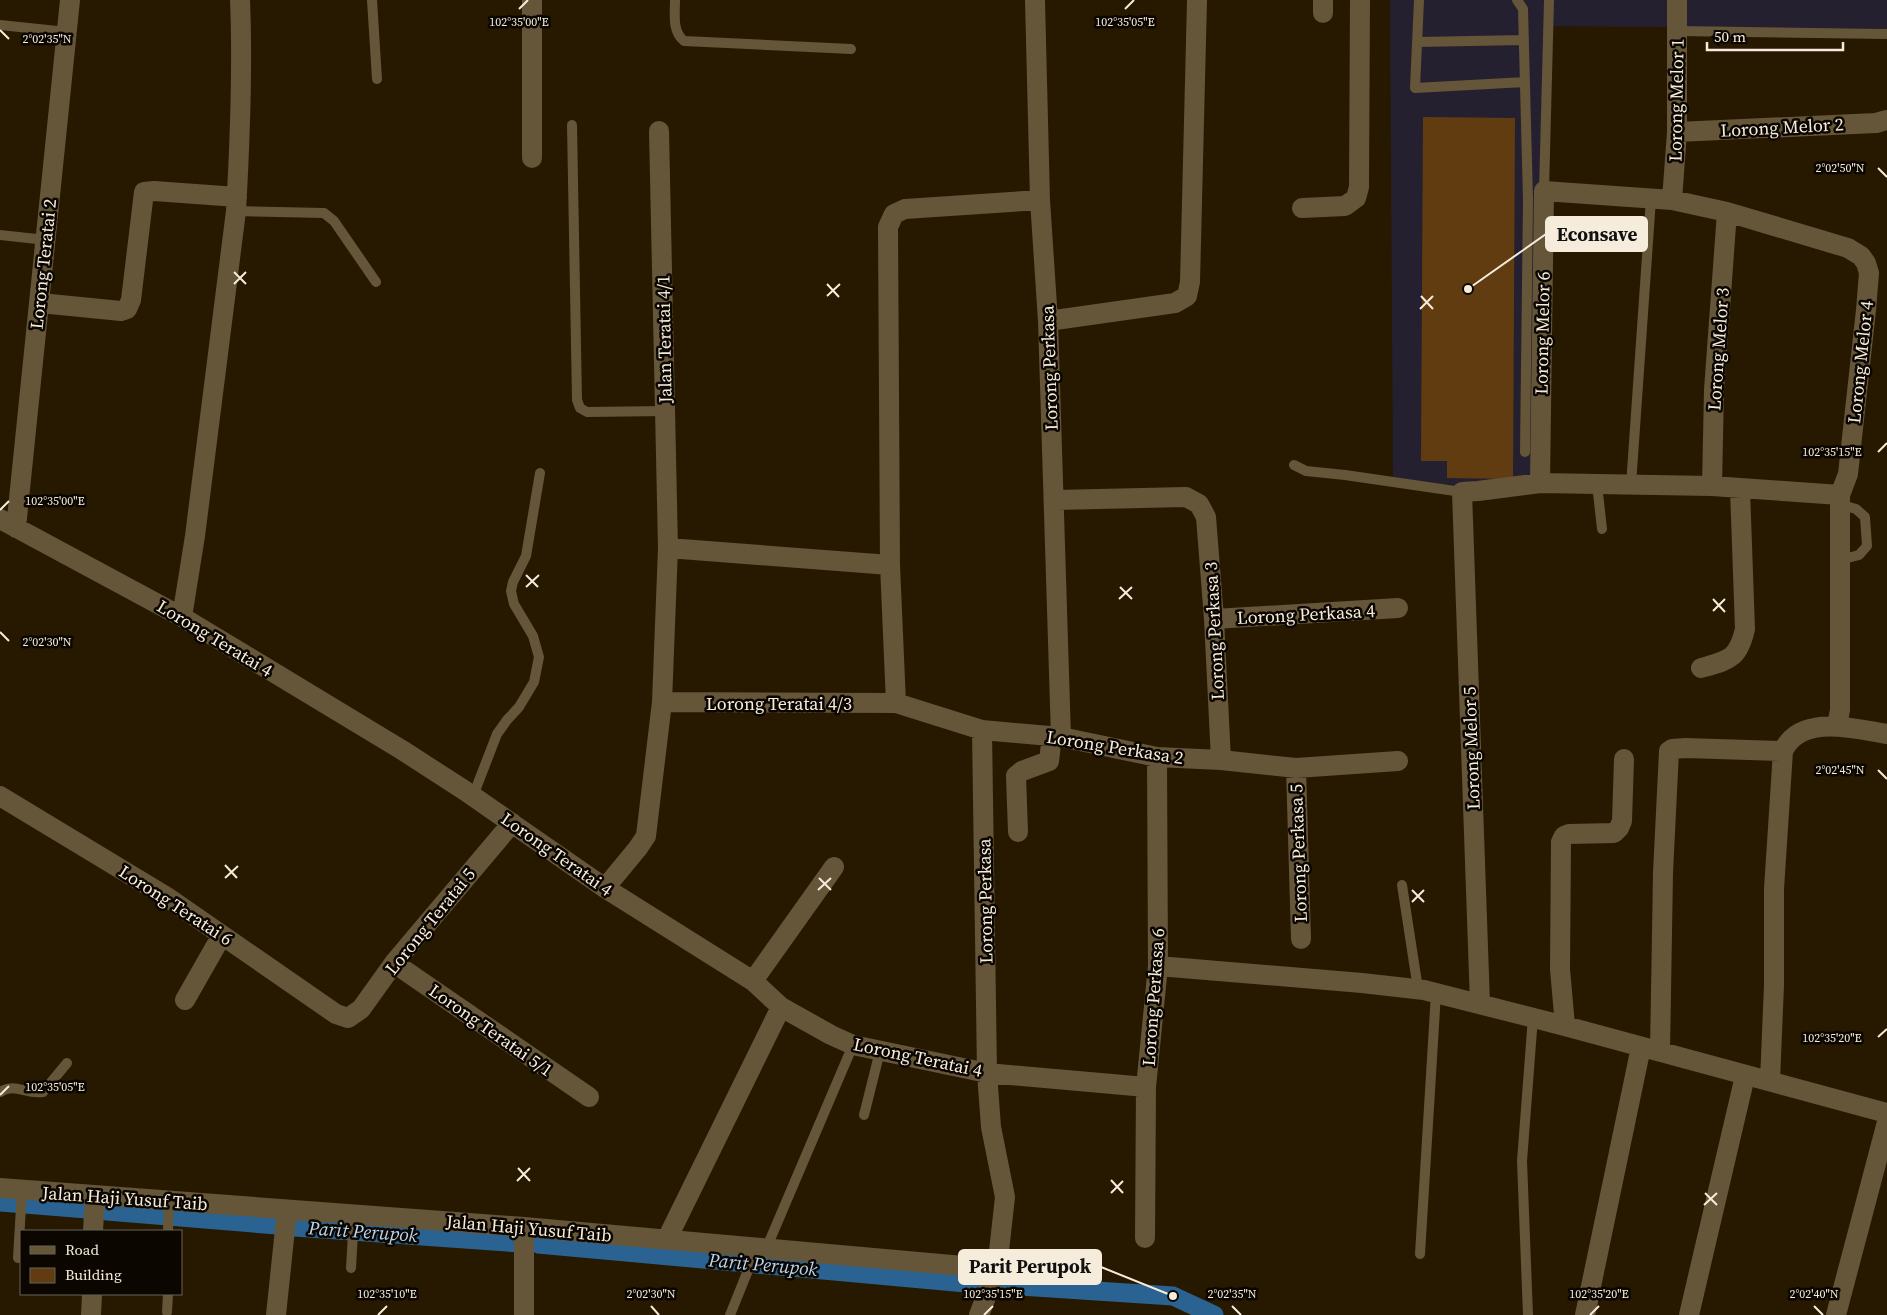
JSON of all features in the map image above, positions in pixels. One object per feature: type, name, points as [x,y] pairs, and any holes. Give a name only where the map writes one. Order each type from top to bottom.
[{"type":"street","name":"Lorong Teratai 2","points":[[8,523],[40,303],[70,0]]},
{"type":"street","points":[[182,617],[195,536],[240,162],[242,33],[240,0]]},
{"type":"street","points":[[532,0],[532,158]]},
{"type":"street","name":"Lorong Perkasa","points":[[1018,832],[1016,776],[1022,771],[1049,761],[1057,736],[1054,500],[1048,321],[1040,200],[1035,0]]},
{"type":"street","points":[[1048,321],[1175,303],[1187,296],[1190,282],[1197,0]]},
{"type":"street","points":[[1302,208],[1345,206],[1356,198],[1359,187],[1360,0]]},
{"type":"street","name":"Lorong Melor 1","points":[[1672,200],[1677,132],[1677,0]]},
{"type":"street","name":"Lorong Melor 2","points":[[1677,132],[1876,123],[1887,120]]},
{"type":"street","name":"Jalan Teratai 4/1","points":[[605,888],[646,836],[662,702],[668,548],[659,131]]},
{"type":"street","points":[[40,303],[121,311],[128,309],[144,192],[154,191],[236,204]]},
{"type":"street","points":[[1539,198],[1672,200]]},
{"type":"street","name":"Lorong Melor 6","points":[[1539,198],[1540,483]]},
{"type":"street","points":[[896,703],[890,565],[888,227],[894,214],[906,209],[1040,200]]},
{"type":"street","name":"Lorong Melor 4","points":[[1672,200],[1727,212],[1848,248],[1861,256],[1866,263],[1869,273],[1866,310],[1848,474],[1839,500],[1840,710],[1837,726]]},
{"type":"street","name":"Lorong Melor 3","points":[[1712,486],[1714,390],[1727,212]]},
{"type":"street","points":[[1462,492],[1478,492],[1540,483],[1712,486],[1839,500]]},
{"type":"street","points":[[1700,668],[1725,661],[1736,654],[1744,637],[1740,489]]},
{"type":"street","name":"Lorong Melor 5","points":[[1462,492],[1480,1004]]},
{"type":"street","name":"Lorong Perkasa 3","points":[[1054,500],[1186,497],[1199,504],[1206,517],[1214,619],[1221,760]]},
{"type":"street","name":"Lorong Teratai 4","points":[[8,523],[182,617],[473,796],[605,888],[753,981],[781,1007],[831,1035],[853,1045],[987,1073],[1146,1087]]},
{"type":"street","points":[[668,548],[890,565]]},
{"type":"street","name":"Lorong Perkasa 4","points":[[1214,619],[1398,608]]},
{"type":"street","name":"Lorong Teratai 4/3","points":[[662,702],[896,703]]},
{"type":"street","name":"Lorong Perkasa 2","points":[[896,703],[982,730],[1057,736],[1157,757],[1221,760],[1296,768],[1398,761]]},
{"type":"street","points":[[1770,1081],[1774,985],[1774,889],[1783,751],[1794,736],[1804,730],[1837,726],[1887,734]]},
{"type":"street","name":"Lorong Perkasa","points":[[980,1315],[997,1269],[1005,1197],[991,1127],[987,1073],[982,730]]},
{"type":"street","points":[[1660,1052],[1663,873],[1669,752],[1672,749],[1681,748],[1783,751]]},
{"type":"street","name":"Lorong Perkasa 6","points":[[1145,1238],[1146,1087],[1158,966],[1157,757]]},
{"type":"street","points":[[1565,1026],[1560,969],[1561,842],[1564,836],[1569,834],[1614,834],[1619,828],[1622,821],[1624,759]]},
{"type":"street","name":"Lorong Perkasa 5","points":[[1296,768],[1301,939]]},
{"type":"street","name":"Lorong Teratai 6","points":[[0,796],[167,896],[336,1014],[348,1018]]},
{"type":"street","name":"Lorong Teratai 5","points":[[348,1018],[361,1009],[394,963],[512,823]]},
{"type":"street","points":[[753,981],[834,867]]},
{"type":"street","points":[[185,1000],[222,935]]},
{"type":"street","name":"Lorong Teratai 5/1","points":[[394,963],[589,1097]]},
{"type":"street","points":[[1158,966],[1427,991],[1534,1017],[1745,1076],[1887,1113]]},
{"type":"street","points":[[667,1239],[781,1007]]},
{"type":"street","points":[[1585,1315],[1640,1047]]},
{"type":"street","points":[[1689,1315],[1745,1076]]},
{"type":"street","points":[[1836,1315],[1887,1122]]},
{"type":"street","name":"Jalan Haji Yusuf Taib","points":[[0,1188],[21,1200],[95,1196],[168,1210],[287,1210],[353,1223],[524,1227],[667,1239],[757,1254],[997,1269]]},
{"type":"street","points":[[94,1230],[95,1196]]},
{"type":"street","points":[[276,1315],[287,1210]]},
{"type":"street","points":[[524,1227],[524,1315]]},
{"type":"street","points":[[91,1315],[92,1295]]},
{"type":"lane","points":[[372,0],[377,79]]},
{"type":"lane","points":[[675,0],[676,29],[678,36],[684,41],[851,50]]},
{"type":"lane","points":[[1419,0],[1416,88],[1525,82]]},
{"type":"lane","points":[[1517,0],[1523,9],[1525,82],[1539,198]]},
{"type":"lane","points":[[1525,452],[1549,0]]},
{"type":"lane","points":[[0,25],[67,32]]},
{"type":"lane","points":[[1677,31],[1887,34]]},
{"type":"lane","points":[[1418,42],[1524,40]]},
{"type":"lane","points":[[572,125],[577,400],[580,408],[587,412],[665,411]]},
{"type":"lane","points":[[1631,485],[1651,199]]},
{"type":"lane","points":[[236,204],[324,214],[334,221],[376,282]]},
{"type":"lane","points":[[0,235],[46,240]]},
{"type":"lane","points":[[1294,465],[1306,471],[1462,492]]},
{"type":"lane","points":[[473,796],[497,734],[519,707],[534,682],[539,657],[534,636],[514,604],[511,591],[513,582],[526,556],[540,473]]},
{"type":"lane","points":[[1596,484],[1602,529]]},
{"type":"lane","points":[[1839,500],[1865,516],[1868,546],[1859,555],[1840,560]]},
{"type":"lane","points":[[1402,885],[1427,991],[1420,1254]]},
{"type":"lane","points":[[1528,1315],[1522,1161],[1534,1017]]},
{"type":"lane","points":[[730,1315],[853,1045]]},
{"type":"lane","points":[[864,1115],[880,1050]]},
{"type":"lane","points":[[0,1092],[7,1088],[14,1088],[36,1093],[43,1092],[67,1063]]},
{"type":"lane","points":[[18,1258],[21,1200]]},
{"type":"lane","points":[[168,1210],[168,1230]]},
{"type":"lane","points":[[351,1268],[353,1223]]},
{"type":"lane","points":[[168,1295],[168,1312]]},
{"type":"shaded area","points":[[1390,0],[1887,0],[1887,29],[1544,26],[1532,477],[1460,486],[1393,478]]},
{"type":"building","points":[[1423,117],[1515,118],[1513,479],[1447,478],[1447,461],[1421,461]]},
{"type":"waterway","name":"Parit Perupok","points":[[0,1202],[87,1209]]},
{"type":"waterway","name":"Parit Perupok","points":[[107,1211],[277,1225]]},
{"type":"waterway","name":"Parit Perupok","points":[[295,1227],[520,1243]]},
{"type":"waterway","name":"Parit Perupok","points":[[538,1244],[988,1285]]},
{"type":"waterway","name":"Parit Perupok","points":[[1005,1285],[1173,1296],[1214,1315]]},
{"type":"place","name":"Econsave","points":[[1468,289]]},
{"type":"place","name":"Parit Perupok","points":[[1173,1296]]}]
